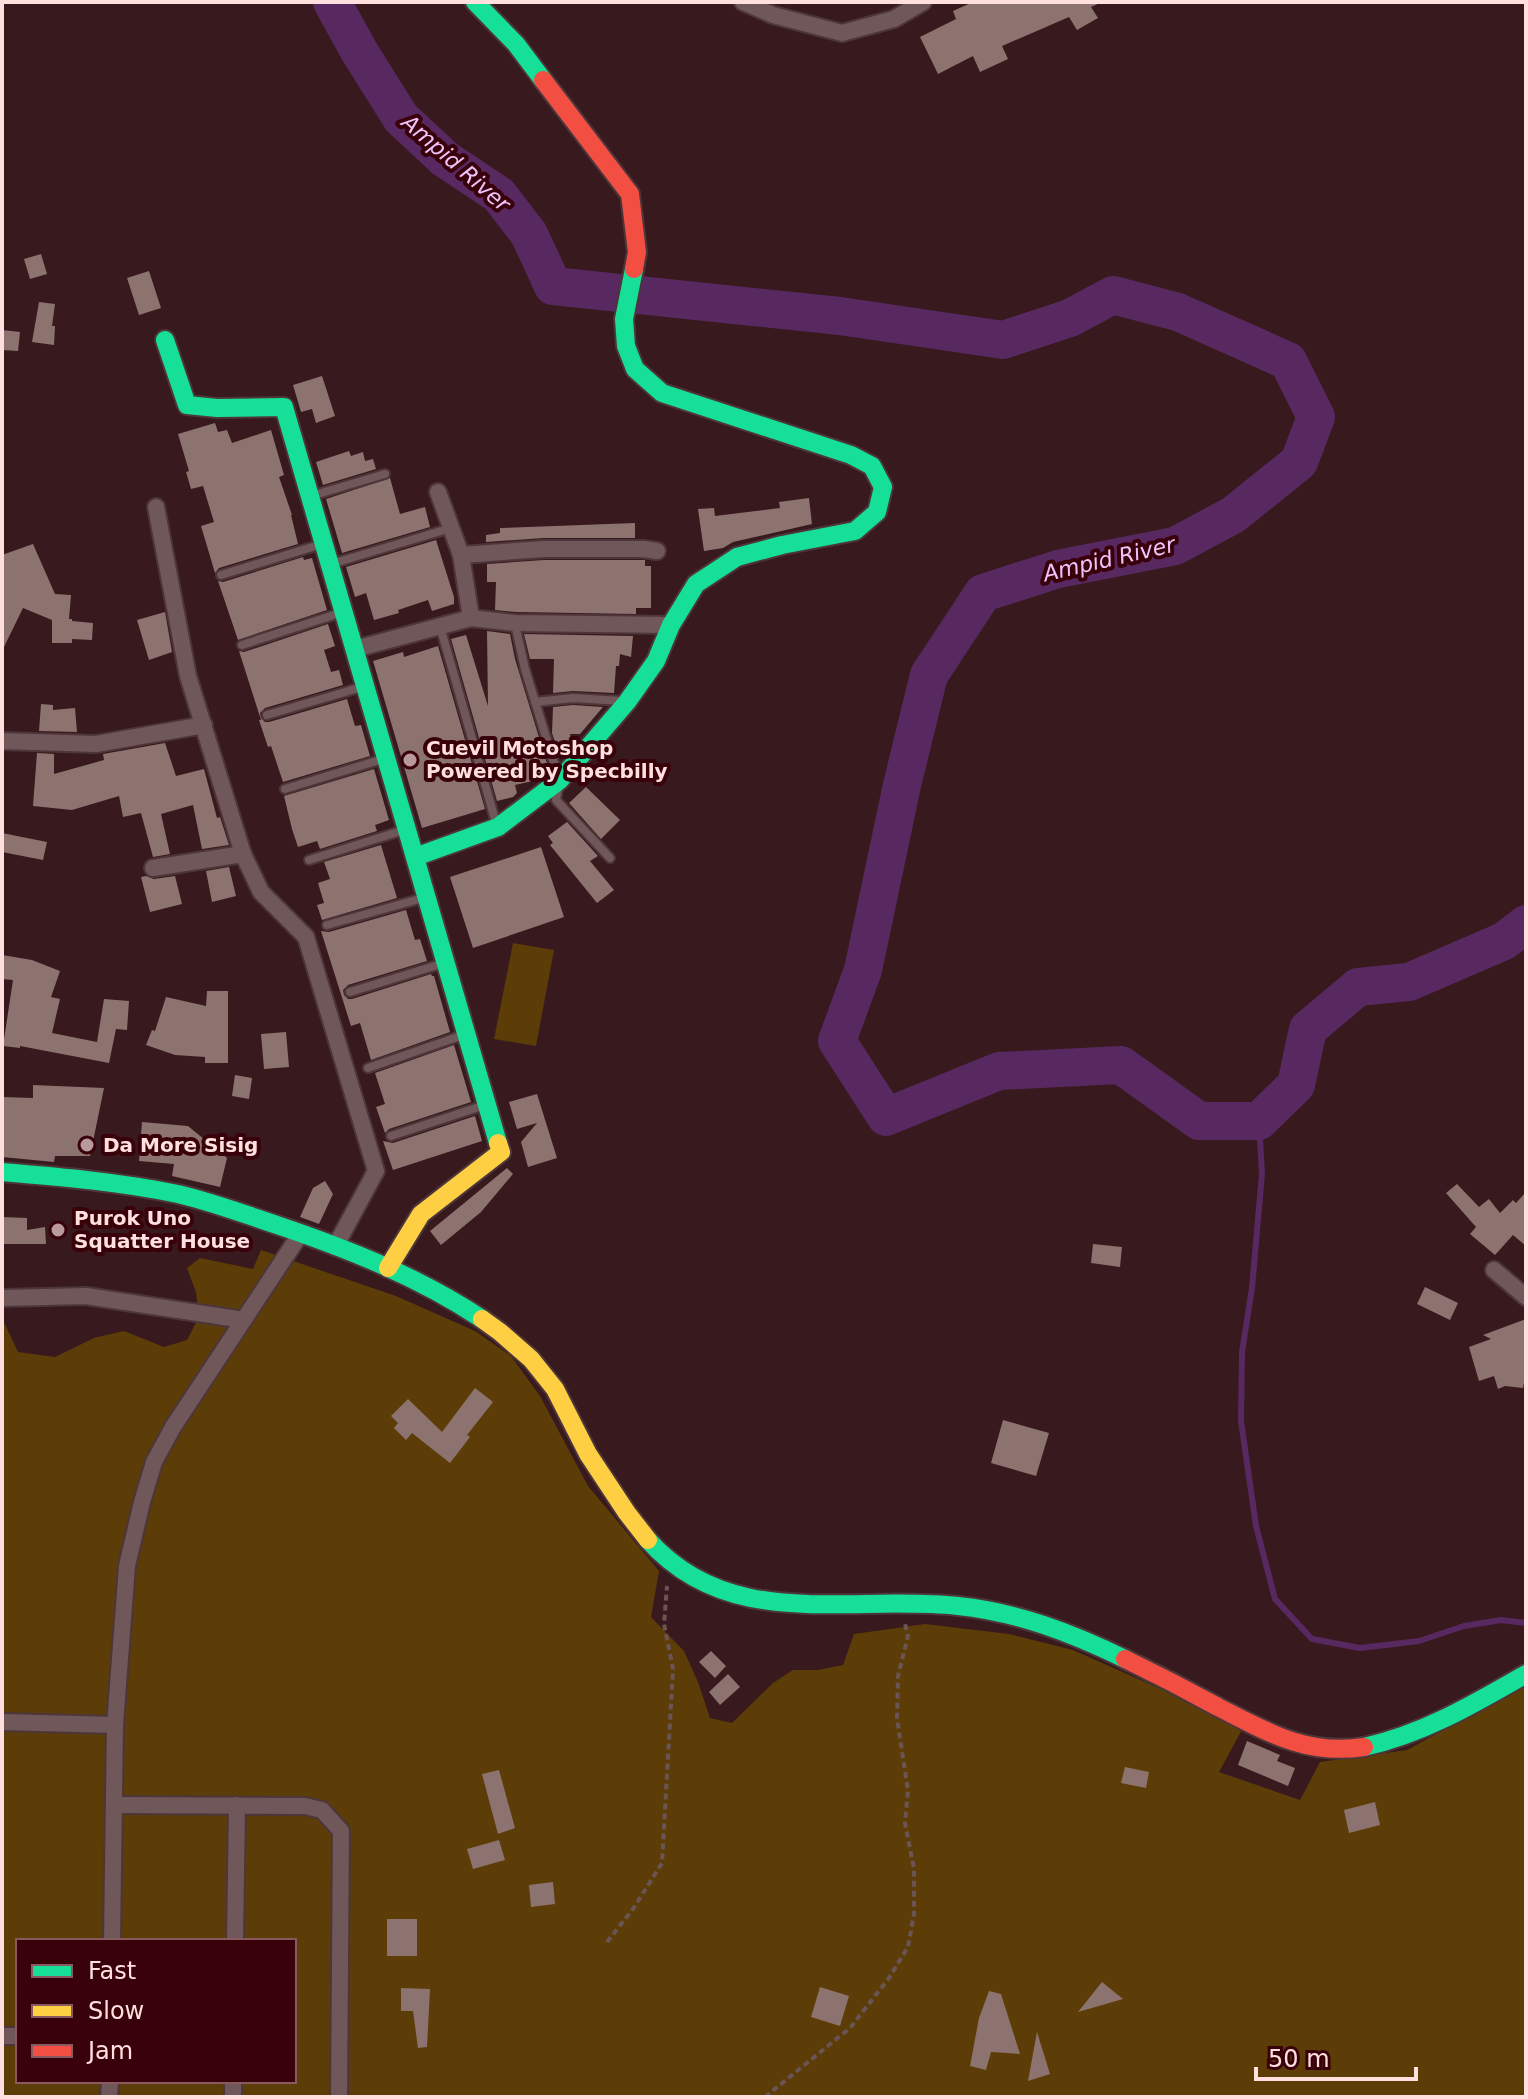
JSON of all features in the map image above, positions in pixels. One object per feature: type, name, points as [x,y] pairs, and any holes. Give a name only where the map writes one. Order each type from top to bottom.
[{"type":"street","points":[[415,857],[498,827],[560,780],[627,702],[656,661],[671,625],[696,584],[737,557],[855,531],[877,512],[883,487],[872,466],[851,455],[662,393],[635,369],[626,346],[624,319],[637,252],[630,194],[516,44],[475,2]]},
{"type":"street","points":[[743,2],[773,15],[842,33],[894,19],[923,2]]},
{"type":"street","points":[[165,340],[187,405],[218,413],[284,407],[501,1152],[421,1214],[388,1268]]},
{"type":"street","points":[[438,492],[461,555],[471,618]]},
{"type":"street","points":[[156,507],[188,676],[243,854],[261,892],[306,937],[376,1171],[335,1247]]},
{"type":"street","points":[[461,555],[561,549],[657,551]]},
{"type":"street","points":[[355,649],[471,618],[515,623],[671,625]]},
{"type":"street","points":[[2,741],[96,744],[204,725]]},
{"type":"street","points":[[153,868],[243,854]]},
{"type":"street","points":[[2,1172],[91,1180],[170,1193],[221,1206],[301,1233],[388,1268],[456,1303],[496,1329],[530,1357],[556,1390],[585,1449],[637,1530],[669,1563],[727,1593],[769,1603],[831,1607],[950,1604],[1009,1614],[1087,1639],[1302,1746],[1331,1750],[1372,1746],[1407,1736],[1478,1702],[1526,1674]]},
{"type":"street","points":[[112,1939],[115,1725],[127,1566],[142,1502],[154,1462],[173,1427],[301,1233]]},
{"type":"street","points":[[1494,1270],[1526,1297]]},
{"type":"street","points":[[2,1298],[86,1296],[244,1320]]},
{"type":"street","points":[[2,1722],[115,1725]]},
{"type":"street","points":[[114,1805],[305,1806],[322,1810],[341,1831],[339,2097]]},
{"type":"street","points":[[235,1939],[237,1805]]},
{"type":"lane","points":[[310,496],[385,474]]},
{"type":"lane","points":[[330,564],[451,528]]},
{"type":"lane","points":[[221,575],[324,543]]},
{"type":"lane","points":[[242,645],[344,612]]},
{"type":"lane","points":[[515,623],[525,669],[560,780],[556,800],[610,858]]},
{"type":"lane","points":[[440,626],[498,827]]},
{"type":"lane","points":[[267,715],[365,686]]},
{"type":"lane","points":[[535,702],[573,698],[627,702]]},
{"type":"lane","points":[[285,789],[386,758]]},
{"type":"lane","points":[[309,860],[407,829]]},
{"type":"lane","points":[[327,925],[427,897]]},
{"type":"lane","points":[[350,992],[446,963]]},
{"type":"lane","points":[[368,1068],[467,1034]]},
{"type":"lane","points":[[391,1136],[487,1104]]},
{"type":"path","points":[[607,1942],[633,1909],[662,1863],[673,1669],[664,1624],[669,1563]]},
{"type":"path","points":[[765,2097],[850,2028],[889,1978],[908,1947],[914,1914],[914,1869],[905,1823],[908,1790],[897,1719],[898,1676],[908,1636],[899,1603]]},
{"type":"shaded area","points":[[513,943],[554,950],[536,1046],[494,1039]]},
{"type":"shaded area","points":[[261,1250],[396,1296],[475,1331],[511,1356],[540,1396],[588,1486],[659,1571],[651,1617],[684,1651],[710,1718],[732,1723],[773,1683],[793,1670],[818,1670],[843,1665],[854,1634],[925,1624],[1009,1634],[1073,1650],[1244,1726],[1219,1772],[1300,1800],[1320,1762],[1407,1750],[1526,1685],[1526,2097],[2,2097],[2,1318],[18,1352],[55,1357],[94,1338],[124,1331],[164,1347],[187,1340],[199,1317],[196,1292],[187,1268],[200,1258],[253,1269]]},
{"type":"building","points":[[973,2],[1102,2],[1091,7],[1098,18],[1077,30],[1069,17],[1002,46],[1008,59],[980,72],[973,56],[938,74],[920,37],[956,19],[953,11]]},
{"type":"building","points":[[41,254],[47,274],[30,279],[24,259]]},
{"type":"building","points":[[149,271],[161,308],[139,315],[127,278]]},
{"type":"building","points":[[39,302],[55,304],[52,326],[55,326],[54,345],[32,342]]},
{"type":"building","points":[[2,330],[20,332],[18,351],[2,350]]},
{"type":"building","points":[[322,376],[335,416],[316,423],[312,409],[301,412],[293,385]]},
{"type":"building","points":[[215,423],[218,432],[227,430],[232,443],[271,430],[284,475],[279,477],[298,544],[219,568],[215,573],[201,526],[214,522],[203,486],[191,489],[178,434]]},
{"type":"building","points":[[349,451],[351,456],[363,452],[365,461],[373,459],[376,469],[323,485],[316,462]]},
{"type":"building","points":[[390,478],[400,514],[425,507],[430,527],[342,553],[326,499]]},
{"type":"building","points":[[809,498],[812,524],[704,551],[698,509],[714,508],[715,516],[780,508],[779,502]]},
{"type":"building","points":[[635,523],[635,538],[544,538],[486,542],[486,535],[500,533],[500,528]]},
{"type":"building","points":[[436,540],[454,604],[432,611],[428,600],[374,620],[366,593],[355,597],[346,567]]},
{"type":"building","points":[[33,544],[55,594],[71,595],[69,619],[93,623],[92,640],[72,639],[72,643],[52,643],[52,620],[23,608],[2,651],[2,555]]},
{"type":"building","points":[[303,557],[304,560],[312,558],[327,610],[238,640],[218,581]]},
{"type":"building","points":[[544,560],[645,560],[645,566],[651,566],[651,608],[636,608],[636,614],[495,610],[496,582],[487,582],[487,564]]},
{"type":"building","points":[[165,612],[172,652],[149,660],[137,620]]},
{"type":"building","points":[[328,624],[335,646],[324,650],[331,672],[339,670],[343,685],[265,708],[260,713],[261,718],[269,722],[347,699],[355,726],[361,725],[370,756],[283,782],[271,746],[268,747],[239,651],[244,652]]},
{"type":"building","points":[[487,631],[510,634],[549,770],[533,781],[515,785],[517,793],[513,797],[497,801],[451,639],[466,635],[488,706]]},
{"type":"building","points":[[524,634],[633,636],[631,657],[620,654],[614,693],[553,693],[554,659],[530,659]]},
{"type":"building","points":[[438,646],[485,809],[422,828],[373,661],[403,652],[404,657]]},
{"type":"building","points":[[41,704],[53,705],[53,710],[75,708],[77,732],[39,731]]},
{"type":"building","points":[[553,707],[603,707],[580,734],[570,734],[572,743],[560,757],[552,733]]},
{"type":"building","points":[[165,743],[176,776],[204,769],[217,818],[220,817],[229,845],[202,849],[193,805],[161,814],[170,854],[153,857],[141,813],[123,817],[119,796],[72,810],[33,806],[37,753],[54,754],[54,774],[104,760],[103,754]]},
{"type":"building","points":[[374,769],[389,820],[375,825],[377,831],[320,849],[317,841],[298,847],[284,796]]},
{"type":"building","points":[[586,787],[620,820],[601,839],[569,803]]},
{"type":"building","points":[[567,822],[598,856],[590,861],[614,890],[597,903],[550,845],[553,843],[548,836]]},
{"type":"building","points":[[2,833],[47,842],[43,860],[2,852]]},
{"type":"building","points":[[381,845],[397,898],[322,920],[317,905],[324,903],[318,883],[330,879],[324,862]]},
{"type":"building","points":[[541,847],[564,917],[473,948],[450,877]]},
{"type":"building","points":[[229,867],[236,896],[212,902],[206,871]]},
{"type":"building","points":[[175,876],[182,904],[150,912],[141,877],[154,879]]},
{"type":"building","points":[[406,910],[415,940],[420,939],[427,961],[348,985],[343,990],[344,995],[352,999],[431,974],[450,1032],[371,1060],[360,1023],[351,1026],[321,931],[329,932]]},
{"type":"building","points":[[2,955],[32,960],[60,971],[51,997],[60,999],[52,1033],[97,1042],[104,999],[129,1001],[127,1030],[116,1029],[109,1063],[20,1046],[3,1046],[13,980],[2,979]]},
{"type":"building","points":[[207,991],[228,991],[228,1063],[205,1063],[205,1057],[175,1055],[146,1045],[152,1030],[155,1031],[166,997],[206,1006]]},
{"type":"building","points":[[286,1032],[289,1067],[264,1069],[261,1034]]},
{"type":"building","points":[[454,1045],[471,1102],[389,1129],[385,1133],[376,1107],[385,1104],[375,1073]]},
{"type":"building","points":[[235,1075],[252,1078],[249,1099],[232,1096]]},
{"type":"building","points":[[33,1085],[104,1088],[90,1156],[55,1156],[54,1162],[2,1157],[2,1097],[33,1098]]},
{"type":"building","points":[[537,1094],[557,1158],[528,1167],[521,1142],[537,1123],[517,1129],[509,1102]]},
{"type":"building","points":[[475,1116],[482,1141],[393,1170],[383,1141],[393,1143]]},
{"type":"building","points":[[142,1122],[188,1126],[227,1158],[220,1187],[172,1176],[174,1164],[139,1161]]},
{"type":"building","points":[[507,1168],[513,1174],[481,1212],[441,1245],[430,1231]]},
{"type":"building","points":[[325,1181],[333,1194],[319,1224],[300,1217],[313,1188]]},
{"type":"building","points":[[1457,1184],[1479,1207],[1489,1199],[1500,1213],[1526,1192],[1526,1246],[1513,1235],[1495,1255],[1470,1234],[1476,1227],[1446,1193]]},
{"type":"building","points":[[2,1217],[27,1218],[27,1230],[45,1227],[46,1244],[2,1244]]},
{"type":"building","points":[[1093,1244],[1122,1247],[1120,1267],[1091,1263]]},
{"type":"building","points":[[1425,1287],[1458,1303],[1450,1320],[1417,1304]]},
{"type":"building","points":[[1526,1319],[1523,1388],[1505,1386],[1498,1389],[1494,1376],[1479,1381],[1469,1347],[1491,1339],[1483,1335]]},
{"type":"building","points":[[475,1388],[493,1402],[450,1463],[412,1433],[406,1440],[394,1428],[398,1423],[391,1416],[408,1399],[442,1432]]},
{"type":"building","points":[[1003,1420],[1049,1433],[1036,1476],[991,1463]]},
{"type":"building","points":[[711,1651],[726,1666],[715,1678],[699,1662]]},
{"type":"building","points":[[728,1674],[740,1687],[720,1705],[709,1692]]},
{"type":"building","points":[[1247,1741],[1280,1755],[1277,1761],[1295,1768],[1288,1786],[1238,1765]]},
{"type":"building","points":[[1125,1767],[1149,1772],[1146,1788],[1121,1783]]},
{"type":"building","points":[[499,1770],[515,1828],[498,1834],[482,1774]]},
{"type":"building","points":[[1375,1802],[1380,1825],[1349,1833],[1344,1810]]},
{"type":"building","points":[[499,1840],[505,1860],[473,1869],[467,1849]]},
{"type":"building","points":[[553,1882],[555,1904],[531,1907],[529,1885]]},
{"type":"building","points":[[387,1919],[417,1919],[417,1956],[387,1956]]},
{"type":"building","points":[[1102,1982],[1123,1999],[1078,2012]]},
{"type":"building","points":[[820,1987],[849,1996],[840,2026],[811,2017]]},
{"type":"building","points":[[401,1988],[430,1989],[427,2047],[418,2048],[413,2011],[401,2011]]},
{"type":"building","points":[[989,1991],[1001,1994],[1020,2054],[991,2052],[986,2070],[970,2066],[979,2018]]},
{"type":"building","points":[[1037,2032],[1050,2074],[1028,2081]]},
{"type":"waterway","name":"Ampid River","points":[[332,2],[401,118],[445,159],[499,195],[529,234],[553,286],[840,316],[1003,340],[1070,318],[1113,295],[1178,312],[1288,361],[1316,417],[1299,462],[1233,515],[1175,546],[1058,569],[983,593],[929,675],[863,970],[837,1041],[886,1117],[999,1071],[1121,1065],[1199,1121],[1259,1121],[1296,1085],[1308,1029],[1358,987],[1409,982],[1504,941],[1526,924]]},
{"type":"waterway","points":[[1259,1121],[1262,1174],[1252,1288],[1242,1352],[1241,1421],[1256,1526],[1275,1599],[1312,1639],[1360,1648],[1419,1641],[1464,1626],[1501,1620],[1526,1623]]},
{"type":"traffic: fast","points":[[475,2],[516,44],[543,80]]},
{"type":"traffic: fast","points":[[415,857],[498,827],[560,780],[627,702],[656,661],[671,625],[696,584],[737,557],[855,531],[877,512],[883,487],[872,466],[851,455],[662,393],[635,369],[626,346],[624,319],[634,269]]},
{"type":"traffic: fast","points":[[165,340],[187,405],[284,407],[498,1143]]},
{"type":"traffic: fast","points":[[2,1172],[134,1186],[216,1204],[382,1265],[482,1319]]},
{"type":"traffic: fast","points":[[648,1540],[681,1569],[716,1588],[754,1599],[980,1609],[1044,1625],[1125,1659]]},
{"type":"traffic: fast","points":[[1364,1747],[1427,1726],[1526,1674]]},
{"type":"traffic: slow","points":[[388,1268],[421,1214],[501,1152],[498,1143]]},
{"type":"traffic: slow","points":[[482,1319],[531,1359],[555,1389],[588,1454],[648,1540]]},
{"type":"traffic: jam","points":[[543,80],[630,194],[637,252],[634,269]]},
{"type":"traffic: jam","points":[[1125,1659],[1288,1740],[1324,1748],[1364,1747]]},
{"type":"place","name":"Cuevil Motoshop Powered by Specbilly","points":[[410,760]]},
{"type":"place","name":"Da More Sisig","points":[[87,1145]]},
{"type":"place","name":"Purok Uno Squatter House","points":[[58,1230]]}]
